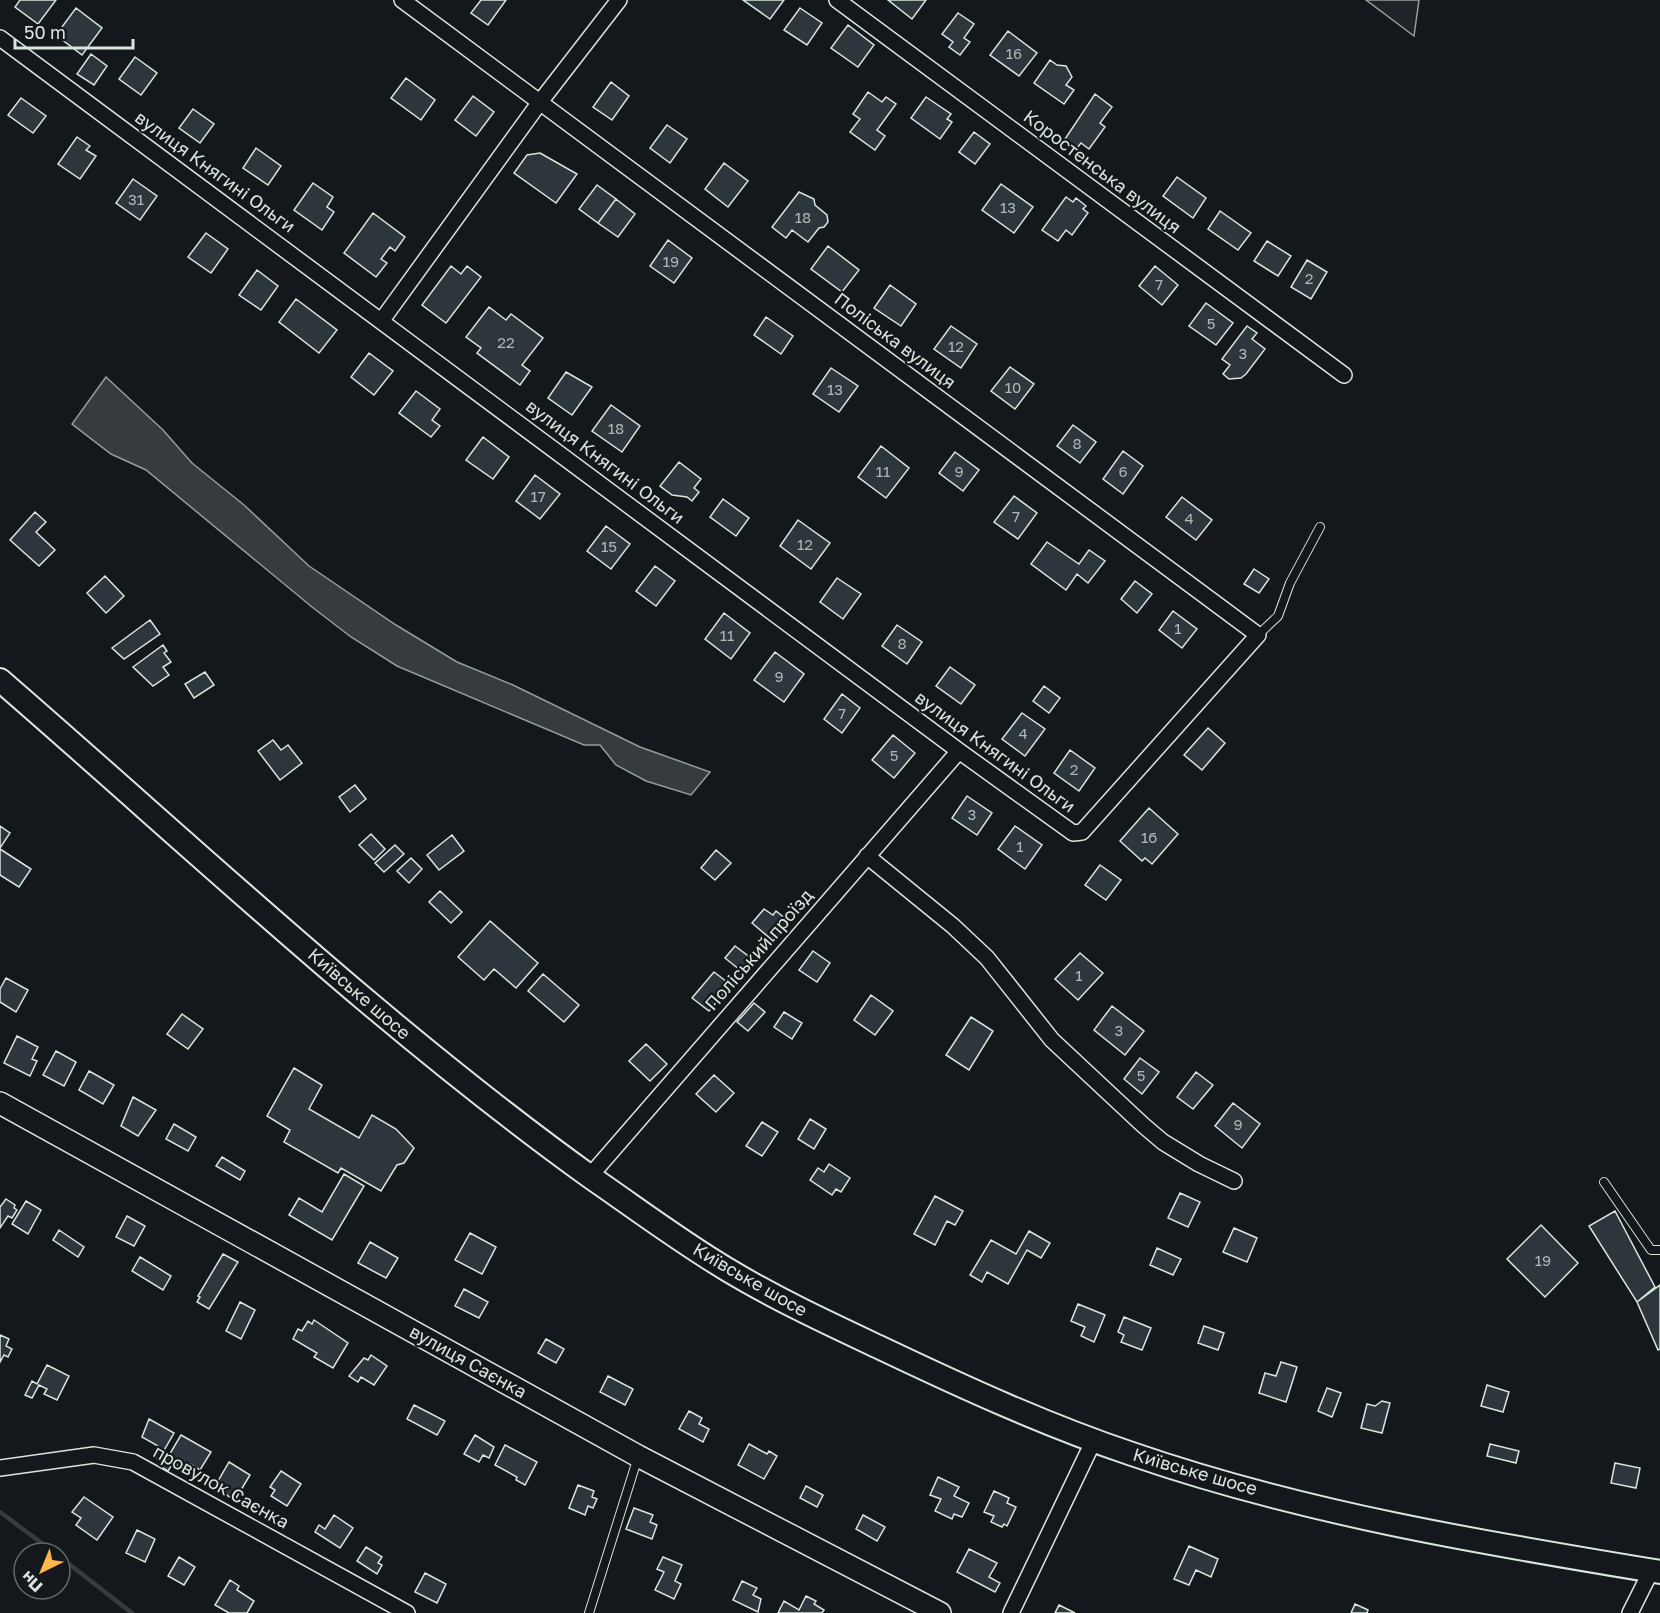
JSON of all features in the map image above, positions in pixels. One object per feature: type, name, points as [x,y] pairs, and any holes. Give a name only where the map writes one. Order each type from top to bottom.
[{"type":"main road","name":"Київське шосе","points":[[0,680],[381,1015],[488,1101],[641,1214],[708,1257],[796,1308],[1023,1414],[1201,1475],[1305,1504],[1460,1537],[1656,1571]]},
{"type":"street","name":"Поліська вулиця","points":[[402,0],[1258,635]]},
{"type":"street","points":[[382,320],[540,102],[619,0]]},
{"type":"street","name":"Коростенська вулиця","points":[[837,0],[1344,375]]},
{"type":"street","name":"вулиця Княгині Ольги","points":[[0,38],[382,320],[959,752],[1077,834],[1258,635]]},
{"type":"street","name":"Поліський проїзд","points":[[590,1176],[959,752]]},
{"type":"street","points":[[867,856],[953,926],[987,958],[1052,1040],[1143,1125],[1163,1142],[1199,1164],[1234,1181]]},
{"type":"street","name":"вулиця Саєнка","points":[[0,1103],[638,1456],[940,1613]]},
{"type":"street","points":[[1011,1613],[1094,1440]]},
{"type":"street","name":"провулок Саєнка","points":[[0,1468],[94,1455],[134,1461],[407,1613]]},
{"type":"street","points":[[1630,1613],[1656,1571]]},
{"type":"lane","points":[[1258,635],[1278,616],[1290,583],[1320,527]]},
{"type":"lane","points":[[1604,1182],[1651,1250],[1660,1250]]},
{"type":"lane","points":[[589,1613],[638,1456]]},
{"type":"shaded area","points":[[1366,0],[1419,0],[1414,36]]},
{"type":"shaded area","points":[[106,377],[163,430],[192,463],[244,505],[309,566],[396,625],[457,662],[513,685],[640,747],[710,772],[691,795],[646,781],[616,765],[600,745],[584,745],[397,666],[351,637],[146,470],[111,454],[72,424]]},
{"type":"building","points":[[20,0],[56,0],[38,24],[15,7]]},
{"type":"building","points":[[481,0],[506,0],[488,25],[471,13]]},
{"type":"building","points":[[743,0],[784,0],[770,19]]},
{"type":"building","points":[[888,0],[926,0],[912,19]]},
{"type":"building","points":[[76,8],[102,28],[82,55],[56,35]]},
{"type":"building","points":[[800,8],[822,23],[807,45],[784,30]]},
{"type":"building","points":[[958,13],[974,24],[964,38],[970,42],[960,55],[949,47],[953,42],[942,34]]},
{"type":"building","points":[[848,25],[874,45],[858,67],[831,48]]},
{"type":"building","points":[[1008,31],[1037,53],[1019,76],[990,55]]},
{"type":"building","points":[[91,54],[107,66],[94,85],[77,74]]},
{"type":"building","points":[[135,57],[157,73],[141,95],[119,79]]},
{"type":"building","points":[[1050,60],[1057,65],[1066,66],[1072,77],[1066,85],[1074,90],[1064,104],[1034,83]]},
{"type":"building","points":[[406,78],[435,100],[421,120],[391,98]]},
{"type":"building","points":[[611,82],[629,96],[612,120],[593,107]]},
{"type":"building","points":[[868,92],[882,102],[886,97],[896,104],[877,130],[885,136],[875,150],[850,132],[860,119],[853,114]]},
{"type":"building","points":[[1095,94],[1112,107],[1100,123],[1105,127],[1089,149],[1081,143],[1077,148],[1065,139]]},
{"type":"building","points":[[473,96],[494,112],[476,136],[455,120]]},
{"type":"building","points":[[926,97],[951,114],[947,119],[952,122],[940,139],[911,118]]},
{"type":"building","points":[[21,98],[46,116],[33,133],[8,115]]},
{"type":"building","points":[[193,109],[214,124],[200,143],[179,128]]},
{"type":"building","points":[[667,125],[687,139],[670,163],[650,148]]},
{"type":"building","points":[[974,132],[990,144],[975,164],[959,152]]},
{"type":"building","points":[[77,137],[90,146],[86,150],[96,156],[80,179],[58,164]]},
{"type":"building","points":[[256,148],[281,166],[268,185],[243,168]]},
{"type":"building","points":[[540,153],[577,174],[556,203],[514,173],[527,155]]},
{"type":"building","points":[[724,163],[748,181],[728,207],[705,189]]},
{"type":"building","points":[[1177,177],[1206,198],[1193,218],[1163,196]]},
{"type":"building","points":[[133,179],[157,196],[140,220],[116,203]]},
{"type":"building","points":[[313,183],[333,197],[327,207],[334,212],[322,230],[294,210]]},
{"type":"building","points":[[1001,184],[1033,207],[1014,233],[982,210]]},
{"type":"building","points":[[597,185],[616,199],[598,223],[579,209]]},
{"type":"building","points":[[799,192],[814,199],[815,205],[827,215],[828,222],[824,227],[819,228],[808,242],[792,230],[786,238],[772,227]]},
{"type":"building","points":[[1066,197],[1073,202],[1076,198],[1086,206],[1083,209],[1088,213],[1072,235],[1066,230],[1058,241],[1042,230]]},
{"type":"building","points":[[616,199],[635,214],[618,237],[598,223]]},
{"type":"building","points":[[1220,211],[1251,233],[1238,250],[1208,229]]},
{"type":"building","points":[[373,213],[405,237],[395,251],[390,247],[381,259],[387,263],[376,277],[344,253]]},
{"type":"building","points":[[206,233],[228,249],[211,273],[188,257]]},
{"type":"building","points":[[668,240],[692,258],[674,283],[650,266]]},
{"type":"building","points":[[1267,241],[1291,256],[1278,276],[1254,261]]},
{"type":"building","points":[[828,246],[859,270],[842,292],[811,269]]},
{"type":"building","points":[[1307,260],[1327,272],[1311,299],[1291,287]]},
{"type":"building","points":[[451,266],[461,274],[467,266],[481,277],[446,323],[422,305]]},
{"type":"building","points":[[1155,266],[1178,285],[1162,305],[1139,286]]},
{"type":"building","points":[[257,270],[278,286],[261,310],[239,295]]},
{"type":"building","points":[[890,285],[916,304],[901,326],[874,308]]},
{"type":"building","points":[[296,299],[337,330],[319,353],[279,322]]},
{"type":"building","points":[[1206,303],[1233,323],[1216,345],[1189,326]]},
{"type":"building","points":[[489,307],[506,320],[511,314],[543,338],[522,365],[530,371],[520,385],[477,353],[481,348],[466,337]]},
{"type":"building","points":[[766,317],[793,336],[781,354],[754,335]]},
{"type":"building","points":[[951,326],[977,344],[961,368],[934,349]]},
{"type":"building","points":[[1247,326],[1257,333],[1252,339],[1265,349],[1246,374],[1241,378],[1229,379],[1223,374],[1230,365],[1222,359]]},
{"type":"building","points":[[369,353],[393,371],[374,395],[351,377]]},
{"type":"building","points":[[1010,367],[1034,384],[1015,409],[991,391]]},
{"type":"building","points":[[831,368],[858,386],[839,412],[813,394]]},
{"type":"building","points":[[566,372],[592,387],[572,415],[548,398]]},
{"type":"building","points":[[416,391],[440,409],[432,420],[440,426],[431,437],[399,413]]},
{"type":"building","points":[[611,405],[640,426],[622,452],[592,431]]},
{"type":"building","points":[[1073,425],[1096,442],[1080,463],[1057,446]]},
{"type":"building","points":[[483,437],[509,457],[493,479],[466,460]]},
{"type":"building","points":[[881,446],[909,468],[886,498],[858,477]]},
{"type":"building","points":[[1123,451],[1143,466],[1123,494],[1103,479]]},
{"type":"building","points":[[955,452],[979,470],[963,491],[939,473]]},
{"type":"building","points":[[679,462],[701,479],[694,488],[699,492],[692,501],[687,497],[672,495],[660,486]]},
{"type":"building","points":[[535,475],[560,494],[540,519],[516,501]]},
{"type":"building","points":[[1014,496],[1037,513],[1018,539],[994,522]]},
{"type":"building","points":[[1182,497],[1212,520],[1196,540],[1166,517]]},
{"type":"building","points":[[723,499],[749,518],[736,536],[710,517]]},
{"type":"building","points":[[35,512],[46,522],[36,532],[55,550],[39,566],[10,540]]},
{"type":"building","points":[[798,520],[830,543],[811,569],[780,546]]},
{"type":"building","points":[[606,526],[630,544],[611,569],[587,551]]},
{"type":"building","points":[[1047,542],[1079,564],[1089,550],[1105,561],[1088,583],[1077,574],[1066,590],[1031,564]]},
{"type":"building","points":[[655,566],[675,581],[656,606],[636,591]]},
{"type":"building","points":[[1254,569],[1269,579],[1259,593],[1244,584]]},
{"type":"building","points":[[105,576],[124,596],[106,613],[87,593]]},
{"type":"building","points":[[837,578],[861,594],[843,619],[820,602]]},
{"type":"building","points":[[1135,581],[1152,594],[1137,613],[1121,599]]},
{"type":"building","points":[[1173,611],[1197,629],[1182,648],[1159,630]]},
{"type":"building","points":[[724,613],[750,633],[731,659],[705,639]]},
{"type":"building","points":[[150,620],[160,634],[124,659],[112,648]]},
{"type":"building","points":[[897,625],[922,642],[907,664],[882,646]]},
{"type":"building","points":[[163,645],[167,651],[164,653],[171,662],[163,667],[169,675],[153,686],[133,667]]},
{"type":"building","points":[[775,652],[804,674],[784,702],[754,680]]},
{"type":"building","points":[[950,667],[975,685],[961,704],[936,686]]},
{"type":"building","points":[[205,672],[214,685],[194,698],[185,684]]},
{"type":"building","points":[[1044,686],[1060,698],[1049,713],[1033,701]]},
{"type":"building","points":[[842,694],[860,708],[842,733],[824,719]]},
{"type":"building","points":[[1022,713],[1045,729],[1025,756],[1002,739]]},
{"type":"building","points":[[1208,728],[1225,743],[1202,770],[1184,755]]},
{"type":"building","points":[[893,735],[915,753],[894,778],[872,760]]},
{"type":"building","points":[[273,740],[281,750],[288,745],[302,763],[280,780],[258,751]]},
{"type":"building","points":[[1070,750],[1095,768],[1079,791],[1054,773]]},
{"type":"building","points":[[355,785],[366,799],[350,812],[339,797]]},
{"type":"building","points":[[967,796],[992,813],[977,835],[952,818]]},
{"type":"building","points":[[1149,808],[1178,834],[1152,864],[1145,858],[1142,861],[1120,841]]},
{"type":"building","points":[[0,826],[10,833],[0,848]]},
{"type":"building","points":[[1015,826],[1042,845],[1025,869],[998,849]]},
{"type":"building","points":[[371,834],[385,849],[374,860],[359,845]]},
{"type":"building","points":[[452,835],[464,851],[439,870],[427,855]]},
{"type":"building","points":[[395,845],[404,854],[384,872],[375,863]]},
{"type":"building","points":[[0,849],[31,869],[19,887],[0,875]]},
{"type":"building","points":[[716,850],[731,863],[715,880],[701,868]]},
{"type":"building","points":[[411,858],[422,869],[409,883],[397,871]]},
{"type":"building","points":[[1100,865],[1121,880],[1106,900],[1085,885]]},
{"type":"building","points":[[440,891],[462,912],[451,923],[429,902]]},
{"type":"building","points":[[764,909],[773,915],[776,911],[790,922],[773,941],[752,923]]},
{"type":"building","points":[[490,921],[538,963],[516,988],[494,969],[484,980],[458,957]]},
{"type":"building","points":[[735,946],[755,961],[745,974],[725,958]]},
{"type":"building","points":[[813,951],[830,963],[817,982],[799,970]]},
{"type":"building","points":[[1080,953],[1103,973],[1078,1000],[1055,979]]},
{"type":"building","points":[[714,972],[731,985],[709,1011],[692,998]]},
{"type":"building","points":[[543,974],[579,1005],[564,1022],[528,991]]},
{"type":"building","points":[[6,978],[28,990],[16,1012],[0,1002],[0,989]]},
{"type":"building","points":[[871,995],[893,1011],[875,1035],[854,1020]]},
{"type":"building","points":[[754,1003],[765,1012],[748,1031],[737,1022]]},
{"type":"building","points":[[1112,1006],[1144,1031],[1125,1055],[1094,1030]]},
{"type":"building","points":[[784,1012],[802,1023],[792,1039],[774,1027]]},
{"type":"building","points":[[182,1014],[203,1029],[188,1049],[167,1034]]},
{"type":"building","points":[[971,1017],[993,1031],[969,1070],[946,1055]]},
{"type":"building","points":[[17,1036],[38,1047],[32,1059],[37,1061],[30,1076],[4,1063]]},
{"type":"building","points":[[646,1044],[667,1064],[650,1081],[629,1061]]},
{"type":"building","points":[[56,1051],[76,1062],[64,1086],[43,1075]]},
{"type":"building","points":[[1140,1058],[1159,1072],[1142,1094],[1124,1079]]},
{"type":"building","points":[[294,1068],[322,1085],[309,1109],[359,1138],[372,1115],[396,1129],[414,1148],[404,1163],[397,1165],[381,1191],[341,1168],[338,1173],[284,1142],[290,1130],[267,1116]]},
{"type":"building","points":[[89,1071],[114,1085],[103,1104],[79,1090]]},
{"type":"building","points":[[1196,1072],[1213,1085],[1193,1109],[1177,1097]]},
{"type":"building","points":[[714,1075],[734,1093],[716,1112],[696,1094]]},
{"type":"building","points":[[133,1097],[156,1110],[138,1136],[121,1126]]},
{"type":"building","points":[[1233,1103],[1260,1124],[1242,1148],[1215,1126]]},
{"type":"building","points":[[810,1119],[826,1129],[814,1149],[798,1139]]},
{"type":"building","points":[[762,1122],[778,1132],[762,1156],[746,1146]]},
{"type":"building","points":[[174,1124],[196,1137],[188,1151],[166,1139]]},
{"type":"building","points":[[222,1157],[245,1171],[240,1180],[216,1166]]},
{"type":"building","points":[[829,1164],[850,1178],[841,1192],[836,1189],[832,1195],[810,1180],[818,1168],[824,1172]]},
{"type":"building","points":[[344,1174],[364,1186],[332,1240],[289,1215],[299,1198],[322,1212]]},
{"type":"building","points":[[1180,1193],[1200,1202],[1188,1227],[1168,1218]]},
{"type":"building","points":[[935,1196],[963,1211],[955,1225],[947,1221],[935,1245],[914,1234]]},
{"type":"building","points":[[6,1199],[15,1205],[14,1208],[17,1210],[12,1218],[8,1216],[0,1228],[0,1207]]},
{"type":"building","points":[[26,1201],[41,1210],[28,1234],[12,1224]]},
{"type":"building","points":[[1615,1211],[1655,1287],[1637,1302],[1589,1226]]},
{"type":"building","points":[[127,1216],[145,1226],[134,1246],[116,1237]]},
{"type":"building","points":[[1541,1225],[1578,1263],[1545,1297],[1507,1259]]},
{"type":"building","points":[[1234,1228],[1257,1238],[1247,1262],[1223,1252]]},
{"type":"building","points":[[59,1230],[84,1247],[78,1257],[53,1240]]},
{"type":"building","points":[[1029,1231],[1050,1243],[1041,1258],[1027,1250],[1008,1284],[987,1272],[982,1282],[970,1275],[991,1240],[1016,1254]]},
{"type":"building","points":[[470,1233],[496,1247],[482,1274],[455,1260]]},
{"type":"building","points":[[370,1242],[398,1258],[386,1278],[358,1263]]},
{"type":"building","points":[[1157,1248],[1181,1259],[1173,1275],[1150,1265]]},
{"type":"building","points":[[223,1254],[238,1262],[209,1309],[197,1302],[200,1297],[198,1296]]},
{"type":"building","points":[[140,1257],[171,1276],[163,1290],[132,1271]]},
{"type":"building","points":[[1660,1285],[1660,1349],[1658,1350],[1637,1302]]},
{"type":"building","points":[[464,1289],[488,1302],[479,1318],[455,1306]]},
{"type":"building","points":[[240,1302],[255,1310],[241,1339],[226,1331]]},
{"type":"building","points":[[1078,1304],[1105,1315],[1094,1342],[1081,1336],[1085,1327],[1071,1321]]},
{"type":"building","points":[[1124,1317],[1151,1328],[1142,1350],[1121,1342],[1124,1335],[1118,1332]]},
{"type":"building","points":[[314,1320],[348,1343],[333,1368],[314,1357],[317,1353],[293,1339],[298,1329],[302,1331],[308,1321],[312,1324]]},
{"type":"building","points":[[1204,1326],[1224,1333],[1218,1350],[1198,1343]]},
{"type":"building","points":[[0,1335],[9,1339],[6,1346],[12,1349],[8,1357],[4,1355],[0,1362]]},
{"type":"building","points":[[546,1339],[564,1349],[556,1363],[538,1353]]},
{"type":"building","points":[[371,1355],[387,1366],[374,1385],[361,1377],[358,1382],[349,1376],[364,1358],[368,1360]]},
{"type":"building","points":[[1281,1362],[1297,1367],[1286,1402],[1259,1393],[1265,1373],[1276,1376]]},
{"type":"building","points":[[47,1365],[69,1376],[57,1400],[44,1394],[47,1389],[39,1385],[32,1398],[25,1395],[32,1381],[37,1384]]},
{"type":"building","points":[[608,1376],[633,1389],[625,1405],[600,1392]]},
{"type":"building","points":[[1487,1385],[1509,1392],[1503,1412],[1481,1406]]},
{"type":"building","points":[[1327,1388],[1341,1393],[1332,1417],[1318,1411]]},
{"type":"building","points":[[1382,1401],[1390,1403],[1382,1433],[1361,1428],[1367,1404],[1375,1406]]},
{"type":"building","points":[[414,1405],[445,1421],[437,1435],[407,1419]]},
{"type":"building","points":[[689,1411],[702,1418],[699,1424],[709,1429],[703,1442],[679,1429]]},
{"type":"building","points":[[149,1419],[174,1433],[159,1459],[153,1456],[158,1446],[142,1437]]},
{"type":"building","points":[[181,1435],[211,1452],[200,1470],[190,1464],[186,1470],[173,1463],[168,1471],[162,1467]]},
{"type":"building","points":[[475,1435],[494,1447],[489,1458],[483,1455],[479,1462],[464,1454]]},
{"type":"building","points":[[749,1444],[767,1454],[769,1451],[777,1456],[764,1479],[738,1465]]},
{"type":"building","points":[[1490,1444],[1519,1451],[1516,1463],[1487,1456]]},
{"type":"building","points":[[505,1445],[537,1462],[525,1485],[516,1480],[517,1477],[495,1465]]},
{"type":"building","points":[[229,1462],[250,1475],[235,1500],[214,1488]]},
{"type":"building","points":[[1615,1463],[1640,1468],[1636,1488],[1611,1483]]},
{"type":"building","points":[[281,1471],[301,1484],[287,1506],[271,1496],[275,1490],[270,1487]]},
{"type":"building","points":[[938,1477],[959,1487],[954,1496],[969,1503],[962,1517],[954,1514],[952,1519],[935,1511],[941,1499],[930,1495]]},
{"type":"building","points":[[578,1485],[594,1491],[592,1497],[597,1499],[593,1508],[588,1506],[585,1515],[569,1508]]},
{"type":"building","points":[[806,1486],[823,1495],[817,1507],[800,1498]]},
{"type":"building","points":[[994,1491],[1009,1498],[1007,1503],[1016,1507],[1007,1526],[1004,1524],[1002,1527],[991,1522],[994,1516],[984,1512]]},
{"type":"building","points":[[84,1497],[113,1517],[97,1540],[76,1525],[81,1518],[72,1512]]},
{"type":"building","points":[[634,1508],[653,1515],[650,1522],[657,1525],[652,1539],[626,1529]]},
{"type":"building","points":[[334,1515],[353,1528],[340,1548],[315,1532],[319,1525],[325,1529]]},
{"type":"building","points":[[863,1515],[885,1527],[877,1541],[856,1529]]},
{"type":"building","points":[[137,1530],[155,1539],[145,1562],[126,1553]]},
{"type":"building","points":[[1189,1546],[1218,1559],[1211,1577],[1196,1570],[1189,1585],[1174,1579]]},
{"type":"building","points":[[366,1547],[382,1557],[378,1563],[382,1565],[377,1574],[357,1561]]},
{"type":"building","points":[[969,1549],[997,1563],[989,1577],[1000,1583],[995,1592],[957,1572]]},
{"type":"building","points":[[179,1557],[195,1567],[184,1585],[168,1576]]},
{"type":"building","points":[[663,1557],[682,1565],[675,1581],[681,1584],[674,1599],[655,1590],[664,1572],[657,1569]]},
{"type":"building","points":[[425,1573],[446,1584],[437,1603],[415,1592]]},
{"type":"building","points":[[230,1580],[239,1586],[237,1590],[254,1601],[247,1613],[229,1613],[215,1605]]},
{"type":"building","points":[[742,1581],[757,1588],[753,1595],[761,1599],[758,1612],[733,1600]]},
{"type":"building","points":[[806,1596],[816,1601],[814,1604],[824,1610],[822,1613],[778,1613],[784,1601],[799,1610]]},
{"type":"building","points":[[1355,1604],[1368,1610],[1367,1613],[1351,1613]]},
{"type":"building","points":[[1059,1605],[1075,1613],[1055,1613]]},
{"type":"waterway","points":[[0,1512],[39,1541]]},
{"type":"waterway","points":[[72,1566],[132,1613]]}]
